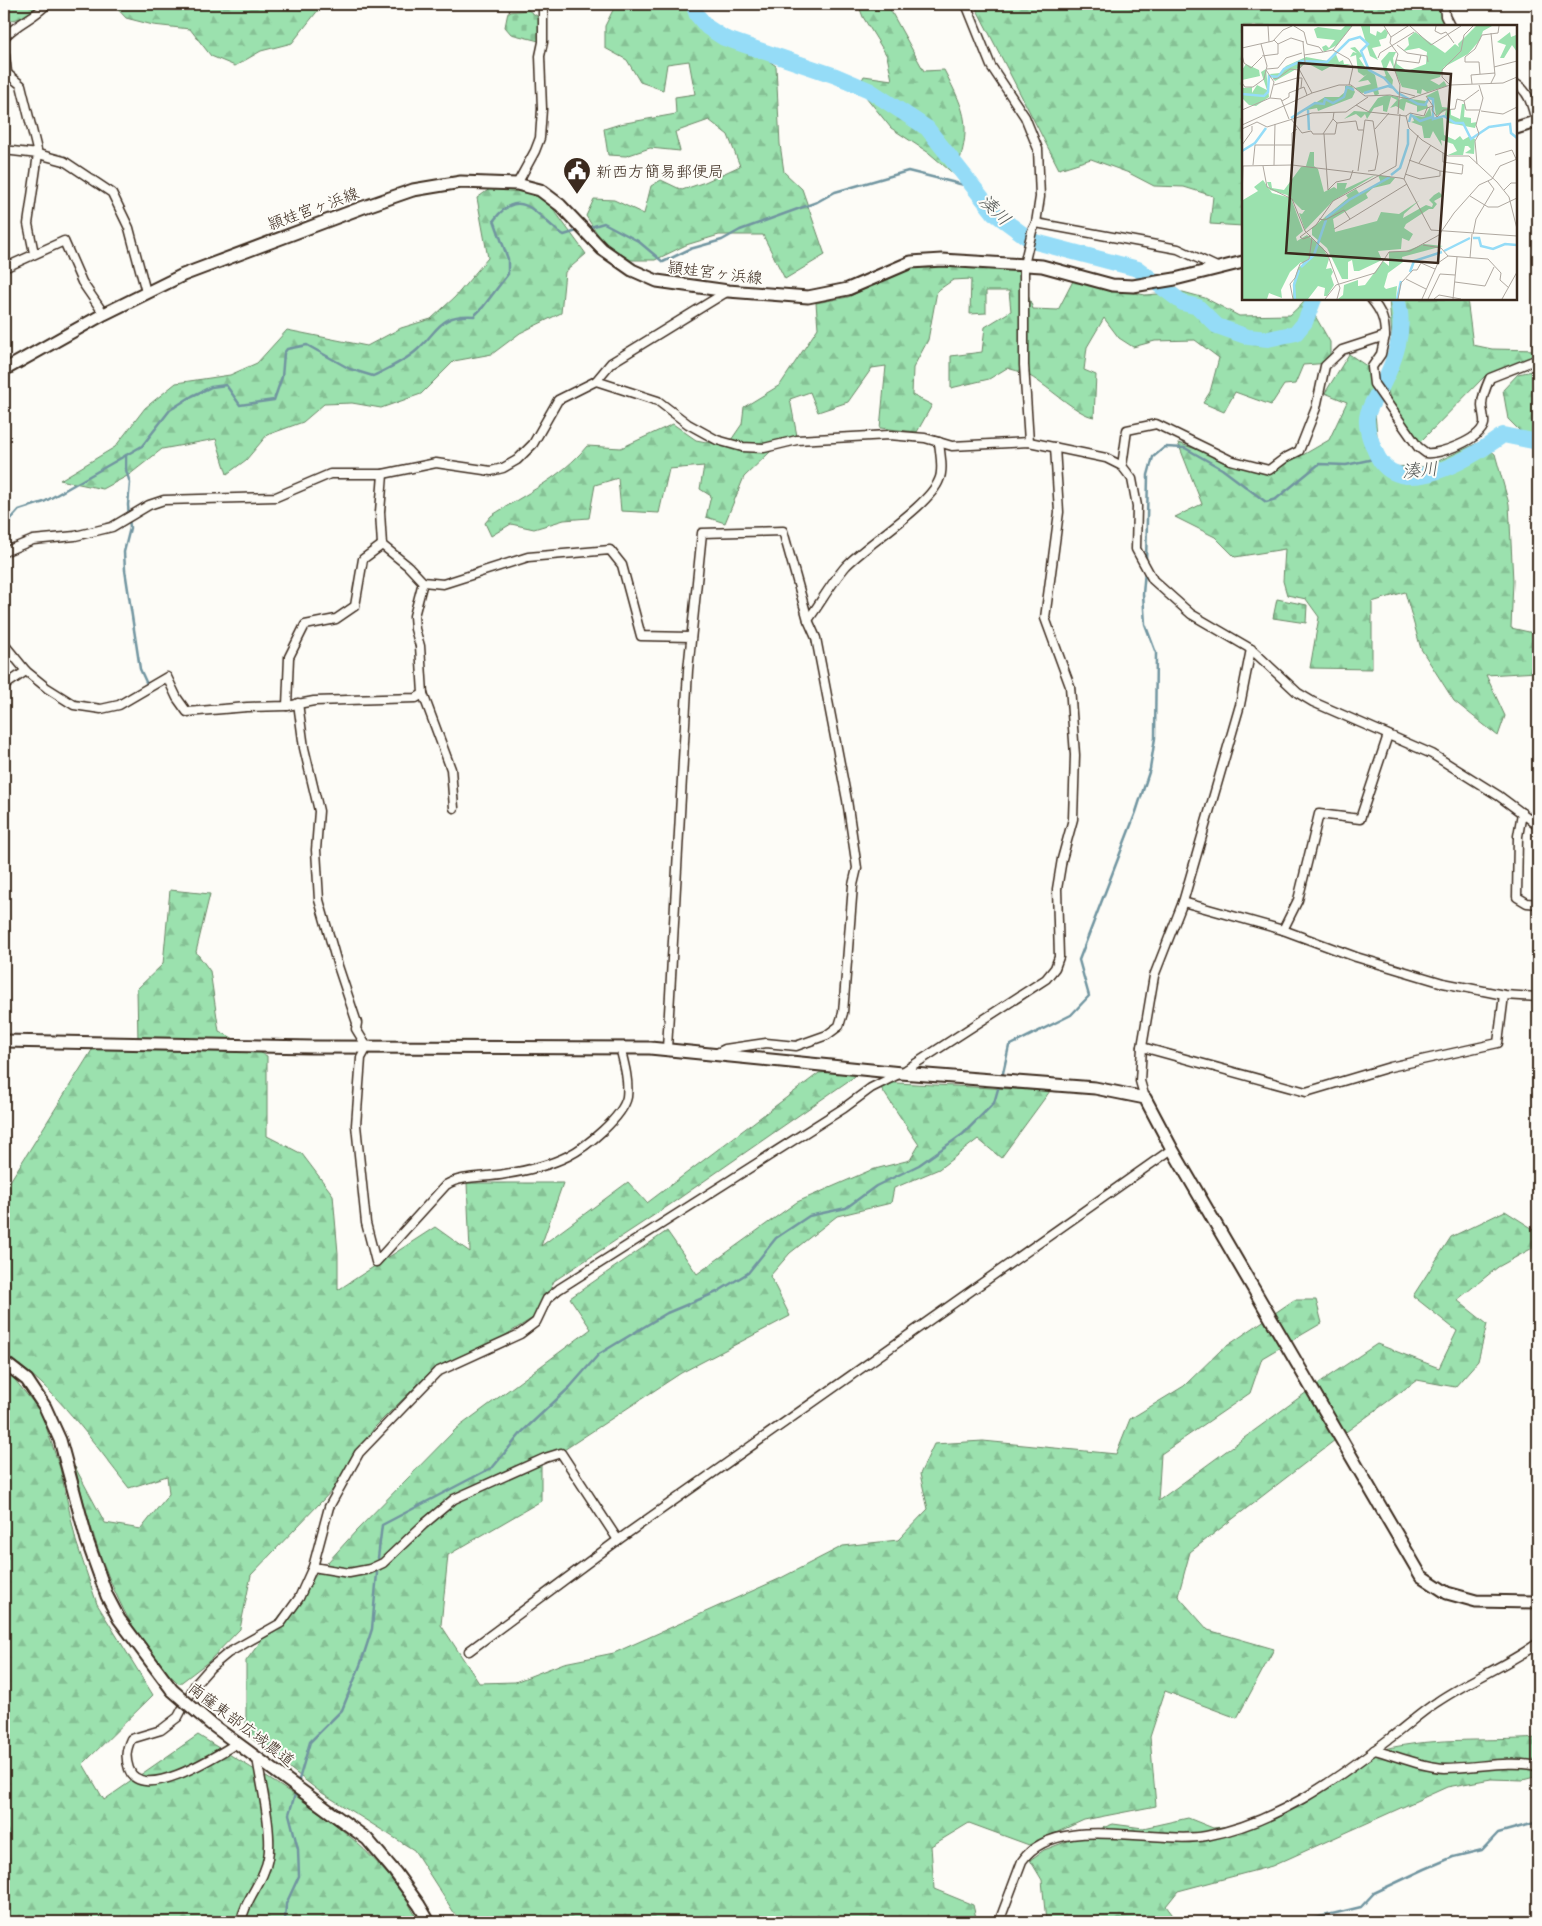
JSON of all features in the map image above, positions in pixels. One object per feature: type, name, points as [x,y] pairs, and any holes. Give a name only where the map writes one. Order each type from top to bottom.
[{"type":"street","points":[[4,38],[11,28],[42,10],[47,4]]},
{"type":"street","points":[[517,184],[540,138],[542,109],[540,56],[544,42],[543,4]]},
{"type":"street","points":[[966,4],[992,66],[1025,116],[1038,149],[1040,178],[1036,223],[1032,231],[1024,265],[1024,365],[1029,442]]},
{"type":"street","points":[[1444,4],[1445,16],[1450,25]]},
{"type":"street","points":[[4,48],[5,71],[21,85],[38,154],[28,224],[34,253]]},
{"type":"street","points":[[1517,85],[1523,88],[1528,96],[1537,121],[1517,128]]},
{"type":"street","points":[[4,150],[38,154],[64,161],[112,193],[129,228],[146,292]]},
{"type":"street","name":"頴娃宮ヶ浜線","points":[[4,370],[146,292],[251,248],[413,190],[460,182],[517,184],[540,190],[618,262],[657,281],[728,291],[808,297],[848,289],[911,262],[942,260],[1024,265],[1065,270],[1112,285],[1133,286],[1175,279],[1242,262]]},
{"type":"street","points":[[1036,223],[1178,249],[1219,268]]},
{"type":"street","points":[[4,268],[64,241],[82,282],[104,314]]},
{"type":"street","points":[[4,552],[33,540],[75,536],[112,527],[149,505],[164,500],[276,497],[330,474],[383,474],[436,463],[491,471],[503,468],[517,460],[533,444],[558,400],[596,380],[611,363],[728,291]]},
{"type":"street","points":[[1372,300],[1380,310],[1385,324],[1385,336],[1381,354],[1372,367],[1374,384],[1418,447],[1426,453],[1443,452],[1460,444],[1480,430],[1484,424],[1482,403],[1490,378],[1538,359]]},
{"type":"street","points":[[1122,466],[1127,430],[1156,424],[1230,460],[1269,470],[1285,458],[1299,451],[1316,408],[1325,366],[1342,350],[1385,336]]},
{"type":"street","points":[[596,380],[658,401],[688,424],[717,440],[742,447],[764,448],[797,440],[889,435],[925,438],[952,446],[1029,442],[1106,458],[1122,466],[1132,479],[1137,506],[1136,548],[1141,558],[1153,580],[1191,614],[1251,649],[1298,693],[1313,702],[1432,754],[1499,796],[1538,825]]},
{"type":"street","points":[[808,620],[846,566],[867,546],[917,507],[934,489],[940,474],[939,442]]},
{"type":"street","points":[[237,1743],[202,1764],[162,1780],[137,1778],[130,1772],[126,1758],[126,1751],[131,1739],[161,1730],[178,1717],[195,1685],[210,1668],[228,1653],[281,1623],[299,1598],[313,1568],[329,1507],[359,1453],[437,1372],[520,1334],[536,1322],[547,1299],[559,1289],[844,1108],[871,1088],[901,1073],[1046,979],[1055,968],[1059,957],[1058,888],[1062,859],[1073,819],[1075,754],[1070,686],[1045,618],[1059,512],[1055,448]]},
{"type":"street","points":[[383,474],[380,512],[382,545],[408,566],[422,582],[443,584],[528,557],[610,550],[622,565],[641,636],[691,636]]},
{"type":"street","points":[[667,1049],[691,636],[702,533],[783,531],[808,620],[816,638],[847,800],[857,868],[853,885],[843,1013],[839,1026],[827,1035],[796,1046],[766,1043],[725,1049],[715,1054]]},
{"type":"street","points":[[287,706],[289,658],[305,625],[336,619],[354,606],[363,559],[382,545]]},
{"type":"street","points":[[422,582],[414,616],[414,629],[420,646],[423,694],[452,769],[454,808]]},
{"type":"street","points":[[4,644],[26,671],[70,703],[102,709],[119,706],[167,677],[177,698],[187,712],[287,706],[298,703],[416,698],[423,694]]},
{"type":"street","points":[[1251,649],[1240,705],[1182,902],[1154,976],[1142,1047],[1140,1081],[1145,1098],[1172,1149],[1421,1576],[1447,1594],[1476,1601],[1538,1602]]},
{"type":"street","points":[[4,686],[26,671]]},
{"type":"street","points":[[298,703],[304,748],[319,811],[316,850],[319,900],[357,1023],[356,1029],[367,1047]]},
{"type":"street","points":[[1283,930],[1298,900],[1318,814],[1360,819],[1388,735]]},
{"type":"street","points":[[1522,813],[1518,836],[1517,897],[1527,903],[1538,904]]},
{"type":"street","points":[[1182,902],[1283,930],[1356,957],[1434,980],[1504,995],[1538,998]]},
{"type":"street","points":[[1142,1047],[1306,1092],[1390,1067],[1498,1043],[1504,995]]},
{"type":"street","points":[[4,1041],[367,1047],[667,1049],[901,1073],[1095,1088],[1145,1098]]},
{"type":"street","points":[[367,1047],[361,1058],[356,1125],[366,1223],[376,1262],[446,1185],[453,1180],[506,1174],[543,1164],[568,1156],[598,1135],[616,1116],[627,1099],[626,1067],[620,1048]]},
{"type":"street","points":[[469,1651],[618,1540],[1172,1149]]},
{"type":"street","name":"南薩東部広域農道","points":[[4,1362],[27,1380],[45,1407],[60,1440],[86,1540],[107,1596],[119,1619],[172,1690],[210,1724],[286,1778],[366,1839],[395,1872],[419,1905],[428,1922]]},
{"type":"street","points":[[313,1568],[349,1573],[370,1570],[383,1564],[423,1525],[454,1499],[545,1458],[561,1453],[618,1540]]},
{"type":"street","points":[[999,1922],[1022,1861],[1027,1853],[1049,1839],[1112,1834],[1165,1838],[1205,1836],[1254,1824],[1277,1814],[1309,1795],[1374,1750],[1436,1702],[1538,1643]]},
{"type":"street","points":[[1374,1750],[1444,1768],[1520,1762],[1538,1766]]},
{"type":"street","points":[[241,1922],[249,1895],[264,1874],[269,1857],[268,1833],[257,1758]]},
{"type":"green space","points":[[4,4],[59,4],[42,13],[4,22]]},
{"type":"green space","points":[[113,4],[323,4],[292,43],[261,51],[235,66],[211,56],[190,29],[153,25],[126,18]]},
{"type":"green space","points":[[412,4],[466,4],[421,9]]},
{"type":"green space","points":[[616,4],[684,4],[701,9],[727,39],[761,55],[776,66],[780,144],[784,172],[802,189],[825,255],[785,279],[763,235],[719,235],[686,245],[655,260],[631,260],[604,244],[586,216],[594,199],[614,200],[644,214],[651,186],[661,180],[682,190],[740,166],[728,135],[709,120],[675,132],[680,151],[650,148],[626,156],[608,155],[604,129],[620,124],[676,114],[675,97],[695,94],[689,61],[667,64],[663,90],[640,82],[627,60],[605,48],[605,26]]},
{"type":"green space","points":[[858,4],[887,4],[924,71],[944,70],[958,98],[964,121],[964,145],[955,175],[929,153],[891,128],[858,87],[864,76],[892,80],[887,56],[863,17]]},
{"type":"green space","points":[[974,4],[1448,4],[1446,20],[1443,25],[1242,25],[1242,226],[1210,224],[1213,196],[1184,187],[1154,186],[1129,173],[1091,159],[1059,169]]},
{"type":"green space","points":[[528,10],[540,18],[539,41],[511,34],[505,27],[508,12]]},
{"type":"green space","points":[[498,183],[523,188],[546,199],[586,254],[565,272],[561,313],[520,333],[492,354],[454,361],[421,394],[381,408],[352,403],[324,404],[303,422],[267,435],[246,460],[227,474],[216,439],[162,449],[129,475],[103,489],[60,480],[115,447],[145,408],[176,383],[230,375],[257,363],[287,330],[367,346],[401,328],[431,319],[455,297],[488,258],[477,198]]},
{"type":"green space","points":[[954,264],[1019,270],[1033,309],[1058,310],[1073,281],[1145,295],[1183,292],[1205,298],[1239,316],[1290,315],[1306,300],[1330,342],[1330,363],[1303,365],[1295,384],[1284,385],[1271,405],[1235,392],[1224,412],[1203,403],[1210,392],[1219,358],[1195,340],[1155,341],[1133,347],[1119,338],[1104,318],[1087,347],[1084,370],[1096,375],[1094,417],[1079,411],[1034,378],[1007,368],[989,379],[951,388],[951,356],[982,352],[985,327],[1011,311],[1009,291],[986,291],[986,313],[970,314],[971,279],[953,280],[937,291],[928,340],[913,368],[912,395],[932,405],[917,432],[880,428],[886,366],[872,368],[848,402],[818,412],[810,392],[790,399],[797,436],[770,452],[744,477],[725,523],[706,517],[711,496],[700,489],[704,466],[669,469],[659,513],[621,511],[618,478],[595,485],[589,518],[564,520],[534,529],[511,524],[491,536],[485,523],[491,516],[554,476],[587,446],[621,448],[673,424],[696,440],[727,446],[742,424],[744,407],[780,385],[818,328],[816,303],[848,297],[914,266]]},
{"type":"green space","points":[[1389,300],[1467,300],[1473,345],[1492,349],[1538,350],[1538,355],[1486,375],[1420,442],[1392,405],[1384,377],[1392,336]]},
{"type":"green space","points":[[1349,354],[1371,369],[1377,435],[1384,466],[1425,467],[1480,442],[1495,454],[1509,504],[1513,581],[1511,628],[1538,634],[1538,672],[1486,675],[1505,716],[1498,736],[1454,701],[1421,649],[1405,592],[1372,602],[1372,669],[1310,668],[1319,617],[1306,599],[1287,595],[1283,581],[1285,549],[1235,557],[1215,537],[1175,517],[1202,504],[1178,443],[1258,470],[1303,455],[1329,440],[1347,402],[1325,393]]},
{"type":"green space","points":[[1538,370],[1538,459],[1529,440],[1508,419],[1503,390],[1518,374]]},
{"type":"green space","points":[[1277,599],[1307,605],[1306,623],[1273,618]]},
{"type":"green space","points":[[170,890],[210,894],[196,952],[210,971],[219,1031],[267,1056],[267,1136],[302,1154],[333,1195],[338,1253],[338,1290],[435,1227],[470,1252],[467,1183],[563,1183],[541,1246],[628,1182],[647,1203],[819,1073],[864,1070],[671,1204],[554,1281],[539,1314],[498,1340],[434,1368],[374,1428],[342,1480],[251,1575],[240,1629],[208,1662],[179,1684],[150,1653],[124,1610],[95,1540],[75,1467],[105,1523],[141,1529],[169,1494],[167,1476],[129,1488],[55,1397],[22,1367],[4,1355],[4,1191],[92,1050],[138,1040],[137,989],[163,964]]},
{"type":"green space","points":[[877,1082],[1050,1091],[1001,1158],[978,1139],[939,1169],[894,1188],[891,1203],[837,1216],[790,1253],[770,1276],[790,1316],[681,1373],[541,1465],[541,1501],[448,1555],[441,1625],[479,1683],[515,1682],[564,1663],[614,1653],[779,1579],[843,1546],[898,1540],[928,1509],[920,1474],[934,1444],[983,1441],[1116,1454],[1130,1419],[1184,1386],[1221,1350],[1294,1300],[1316,1300],[1322,1323],[1262,1358],[1250,1393],[1161,1454],[1158,1501],[1326,1378],[1377,1344],[1439,1368],[1457,1331],[1413,1296],[1451,1237],[1505,1211],[1538,1232],[1538,1245],[1498,1267],[1457,1300],[1487,1324],[1478,1361],[1455,1387],[1417,1380],[1335,1440],[1190,1552],[1178,1596],[1208,1630],[1274,1649],[1237,1718],[1165,1691],[1150,1737],[1156,1806],[1084,1820],[1029,1845],[969,1823],[931,1846],[934,1889],[973,1905],[977,1922],[460,1922],[414,1850],[319,1791],[246,1734],[246,1661],[281,1614],[356,1531],[456,1429],[591,1329],[570,1298],[667,1231],[697,1274],[797,1202],[871,1170],[910,1160],[919,1145]]},
{"type":"green space","points":[[4,1372],[11,1375],[41,1412],[60,1468],[76,1541],[97,1604],[153,1695],[83,1764],[104,1800],[198,1735],[292,1794],[351,1837],[377,1863],[400,1891],[419,1922],[4,1922]]},
{"type":"green space","points":[[1538,1738],[1538,1776],[1523,1780],[1491,1779],[1447,1787],[1272,1866],[1178,1891],[1166,1906],[1178,1922],[1046,1922],[1042,1880],[1030,1860],[1044,1850],[1113,1824],[1143,1828],[1188,1818],[1213,1828],[1258,1823],[1374,1752],[1414,1744],[1456,1740]]},
{"type":"waterway","name":"湊川","points":[[693,4],[697,15],[707,27],[724,38],[836,76],[869,90],[927,128],[994,213],[1032,241],[1138,269],[1183,303],[1198,307],[1217,326],[1248,337],[1268,339],[1296,333],[1305,322],[1314,300]]},
{"type":"waterway","points":[[587,228],[604,223],[638,241],[663,262],[690,249],[722,240],[740,230],[817,202],[835,192],[908,171],[976,188]]},
{"type":"waterway","points":[[4,527],[19,510],[44,502],[142,446],[170,410],[211,387],[226,385],[240,405],[274,400],[282,377],[284,353],[287,349],[307,345],[350,369],[373,376],[412,354],[446,321],[462,316],[474,316],[508,274],[508,259],[494,220],[504,209],[513,204],[522,204],[530,208],[564,235],[580,230]]},
{"type":"waterway","name":"湊川","points":[[1397,300],[1401,321],[1398,344],[1391,366],[1367,418],[1367,428],[1372,444],[1387,468],[1401,475],[1418,476],[1456,464],[1503,435],[1538,442]]},
{"type":"waterway","points":[[1146,563],[1148,475],[1153,457],[1165,447],[1185,448],[1222,469],[1266,502],[1276,499],[1319,464],[1346,465],[1378,458]]},
{"type":"waterway","points":[[126,455],[126,470],[130,483],[128,505],[130,528],[124,552],[125,570],[140,669],[146,682]]},
{"type":"waterway","points":[[1003,1073],[1009,1046],[1071,1015],[1089,996],[1079,960],[1136,812],[1150,769],[1155,738],[1156,653],[1145,624],[1143,594],[1145,570]]},
{"type":"waterway","points":[[378,1558],[382,1525],[493,1467],[522,1432],[570,1387],[599,1354],[667,1313],[717,1292],[748,1273],[776,1238],[809,1216],[846,1208],[876,1186],[919,1165],[963,1134],[994,1103],[998,1089]]},
{"type":"waterway","points":[[298,1783],[310,1742],[342,1710],[361,1663],[372,1629],[377,1573]]},
{"type":"waterway","points":[[285,1922],[286,1904],[299,1876],[298,1849],[289,1814],[296,1791]]},
{"type":"waterway","points":[[1299,1922],[1361,1907],[1374,1893],[1453,1857],[1482,1850],[1498,1833],[1538,1822]]},
{"type":"place","name":"新西方簡易郵便局","points":[[577,195]]}]
